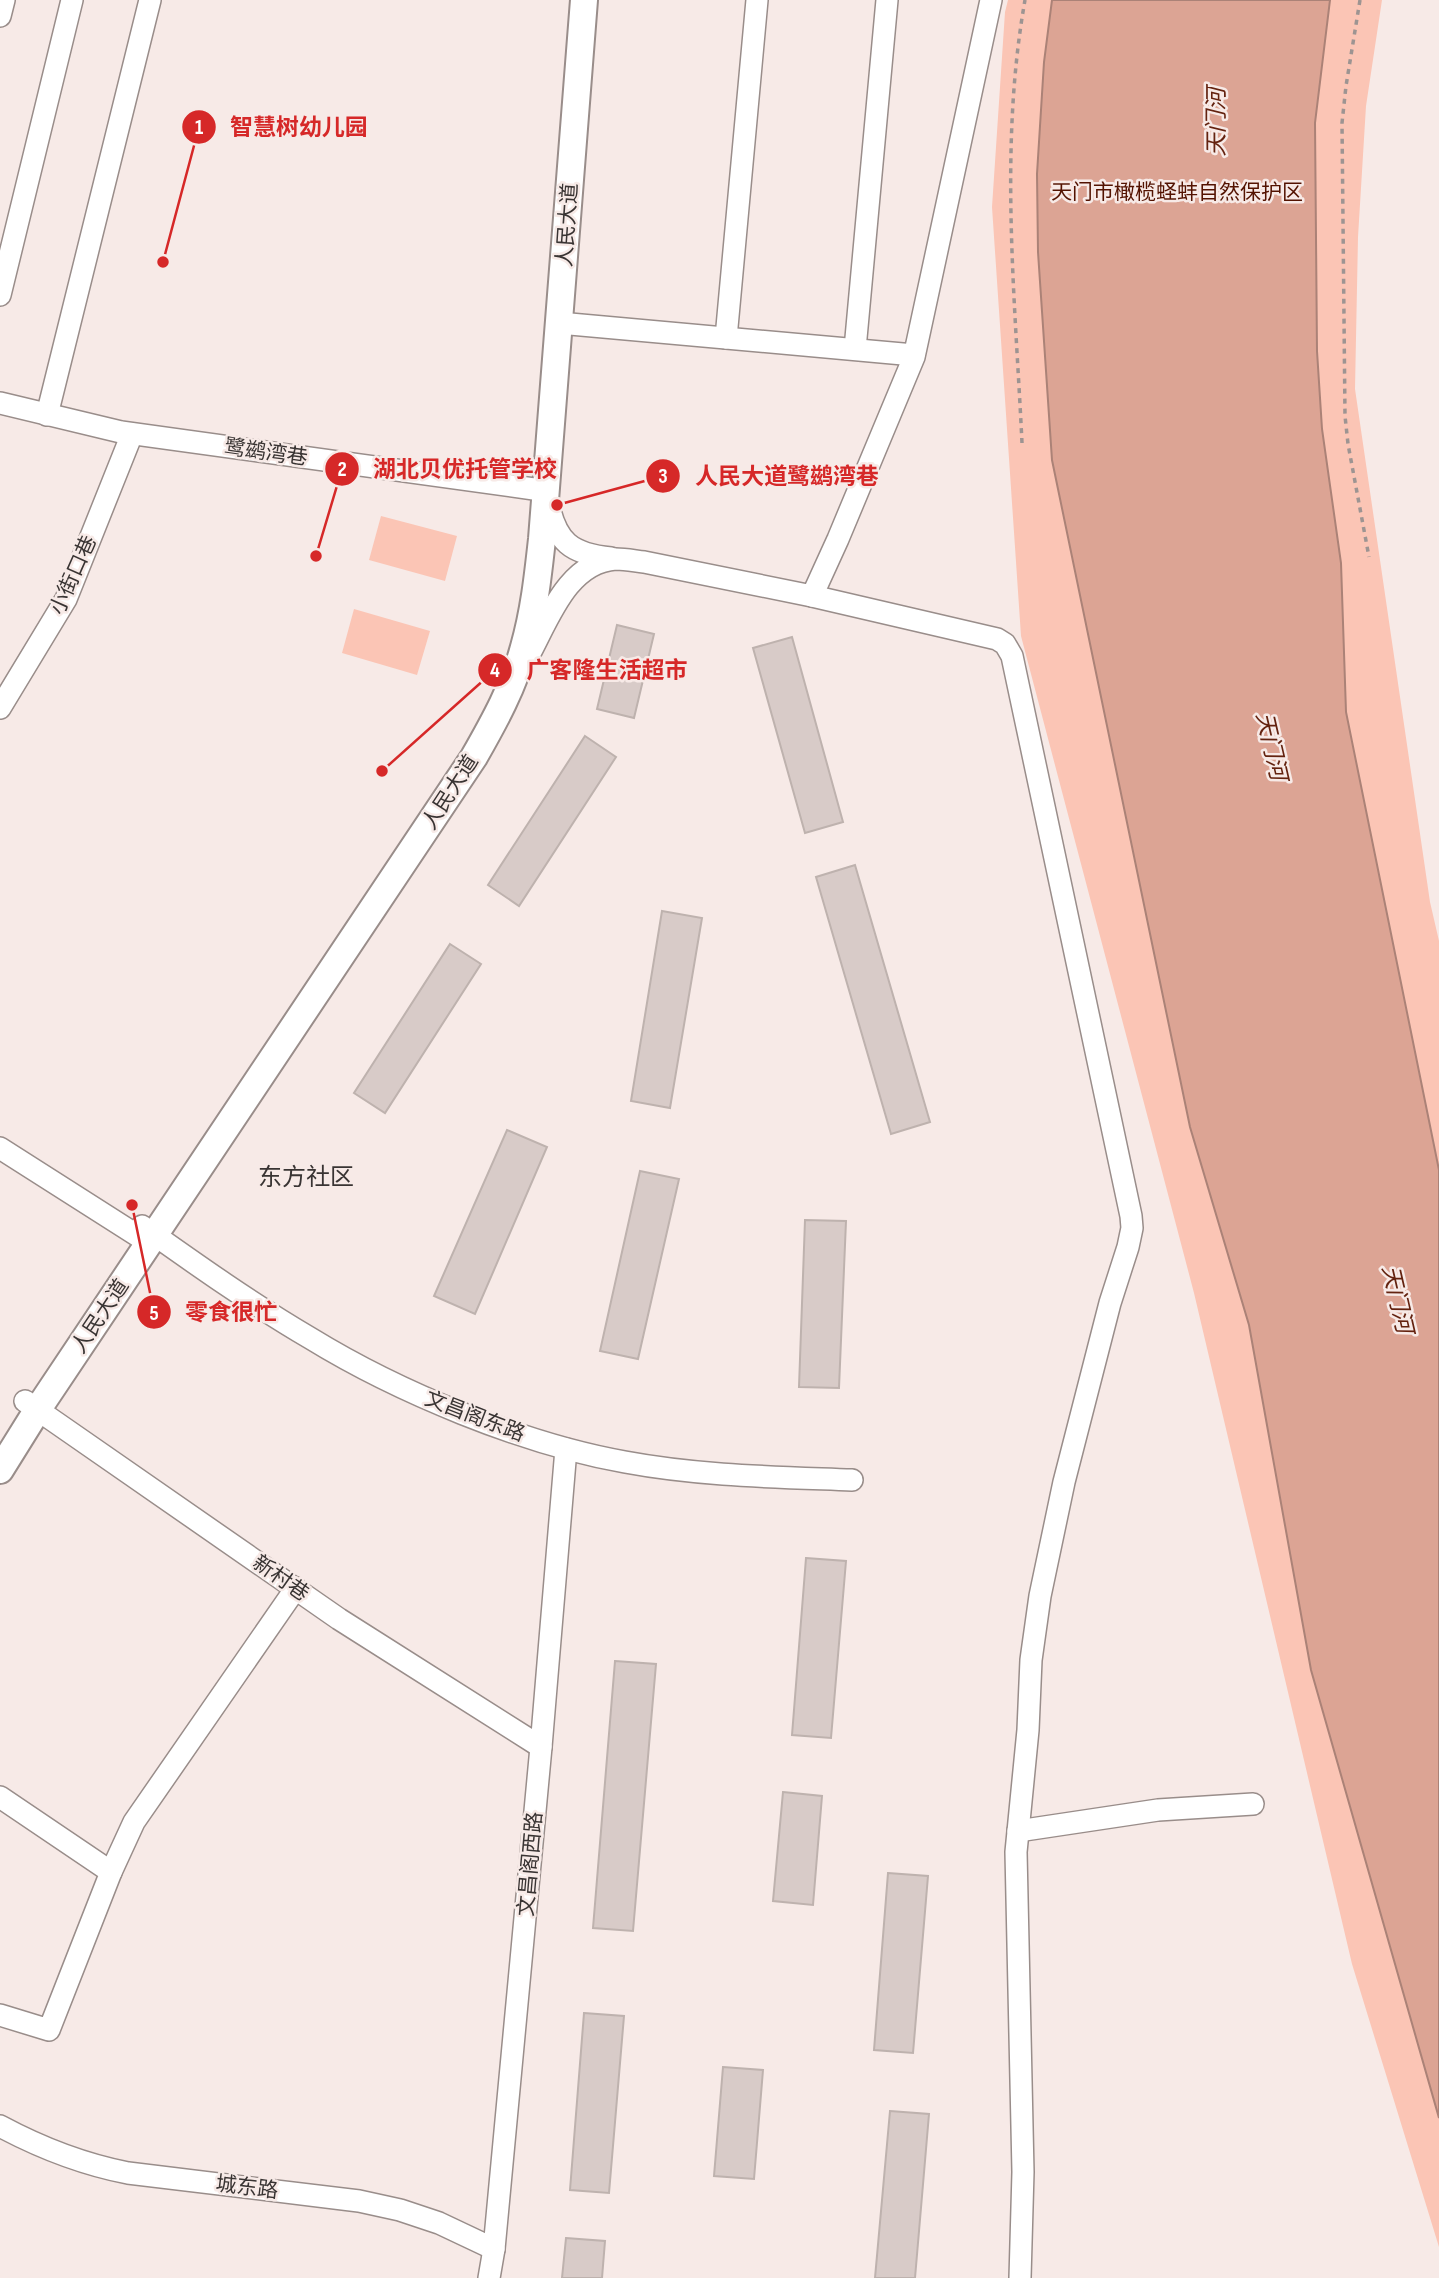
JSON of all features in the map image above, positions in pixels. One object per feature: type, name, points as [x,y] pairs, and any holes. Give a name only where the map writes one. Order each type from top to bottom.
[{"type":"main road","name":"人民大道","points":[[145,1235],[474,757],[504,702],[524,649],[536,599],[540,490],[571,0]]},
{"type":"main road","name":"人民大道","points":[[0,1469],[32,1405],[463,748],[492,696],[511,646],[540,490],[559,323],[584,0]]},
{"type":"main road","name":"人民大道","points":[[0,1441],[32,1405]]},
{"type":"street","points":[[0,16],[4,0]]},
{"type":"street","points":[[0,295],[72,0]]},
{"type":"street","points":[[47,415],[150,0]]},
{"type":"street","points":[[726,338],[757,0]]},
{"type":"street","points":[[855,349],[887,0]]},
{"type":"street","points":[[812,596],[901,393],[914,355],[991,0]]},
{"type":"street","points":[[559,323],[914,355]]},
{"type":"street","name":"鹭鹚湾巷","points":[[0,403],[132,434],[540,490]]},
{"type":"street","name":"小街口巷","points":[[0,708],[66,599],[132,434]]},
{"type":"street","points":[[540,490],[555,525],[565,541],[576,551],[812,596],[997,639],[1005,644],[1012,656],[1132,1228],[1064,1482],[1040,1597],[1031,1660],[1028,1730],[1016,1852],[1023,2172],[1020,2278]]},
{"type":"street","points":[[504,702],[560,598],[572,582],[592,566],[617,559]]},
{"type":"street","name":"文昌阁东路","points":[[0,1148],[312,1340],[447,1406],[566,1449],[624,1462],[716,1474],[852,1480]]},
{"type":"street","name":"新村巷","points":[[32,1405],[339,1619],[541,1747]]},
{"type":"street","name":"文昌阁西路","points":[[488,2278],[494,2249],[566,1449]]},
{"type":"street","points":[[0,2015],[49,2030],[111,1871],[134,1822],[296,1588]]},
{"type":"street","points":[[0,1797],[111,1871]]},
{"type":"street","points":[[1018,1831],[1158,1810],[1253,1804]]},
{"type":"street","name":"城东路","points":[[0,2126],[54,2152],[103,2168],[359,2201],[400,2210],[439,2223],[494,2249]]},
{"type":"path","points":[[1022,443],[1011,153],[1014,85],[1025,0]]},
{"type":"path","points":[[1360,0],[1346,86],[1341,176],[1345,416],[1369,556]]},
{"type":"green space","name":"天门市橄榄蛏蚌自然保护区","points":[[1008,0],[1382,0],[1366,106],[1358,237],[1355,389],[1430,902],[1439,941],[1439,2247],[1352,1964],[1194,1293],[1021,636],[992,207]]},
{"type":"green space","points":[[381,516],[457,536],[445,581],[369,560]]},
{"type":"green space","points":[[354,609],[430,631],[417,675],[342,653]]},
{"type":"water","name":"天门市橄榄蛏蚌自然保护区","points":[[1052,0],[1330,0],[1315,123],[1317,351],[1322,429],[1341,563],[1346,712],[1439,1170],[1439,2118],[1311,1670],[1249,1325],[1190,1127],[1052,460],[1038,252],[1037,174],[1044,62]]},
{"type":"building","points":[[617,625],[654,634],[634,718],[597,709]]},
{"type":"building","points":[[792,637],[843,822],[805,833],[753,648]]},
{"type":"building","points":[[585,736],[616,757],[519,906],[488,885]]},
{"type":"building","points":[[855,865],[930,1122],[891,1134],[816,877]]},
{"type":"building","points":[[662,911],[702,918],[670,1108],[631,1101]]},
{"type":"building","points":[[450,944],[481,964],[385,1113],[354,1093]]},
{"type":"building","points":[[507,1130],[547,1147],[475,1314],[434,1296]]},
{"type":"building","points":[[640,1171],[679,1179],[638,1359],[600,1351]]},
{"type":"building","points":[[805,1220],[846,1221],[839,1388],[799,1387]]},
{"type":"building","points":[[806,1558],[846,1561],[831,1738],[792,1735]]},
{"type":"building","points":[[615,1661],[656,1664],[633,1931],[593,1928]]},
{"type":"building","points":[[783,1792],[822,1796],[813,1905],[773,1901]]},
{"type":"building","points":[[888,1873],[928,1876],[913,2053],[874,2050]]},
{"type":"building","points":[[584,2013],[624,2016],[609,2193],[570,2190]]},
{"type":"building","points":[[723,2067],[763,2070],[754,2179],[714,2176]]},
{"type":"building","points":[[890,2111],[929,2114],[915,2278],[875,2278]]},
{"type":"building","points":[[566,2238],[605,2241],[602,2278],[562,2278]]},
{"type":"place","name":"智慧树幼儿园","points":[[163,262]]},
{"type":"place","name":"人民大道鹭鹚湾巷","points":[[557,505]]},
{"type":"place","name":"湖北贝优托管学校","points":[[316,556]]},
{"type":"place","name":"广客隆生活超市","points":[[382,771]]},
{"type":"place","name":"零食很忙","points":[[132,1205]]},
{"type":"district","name":"东方社区","points":[[306,1177]]},
{"type":"water label","name":"天门河","points":[[1216,122]]},
{"type":"water label","name":"天门河","points":[[1272,746]]},
{"type":"water label","name":"天门河","points":[[1398,1299]]}]
